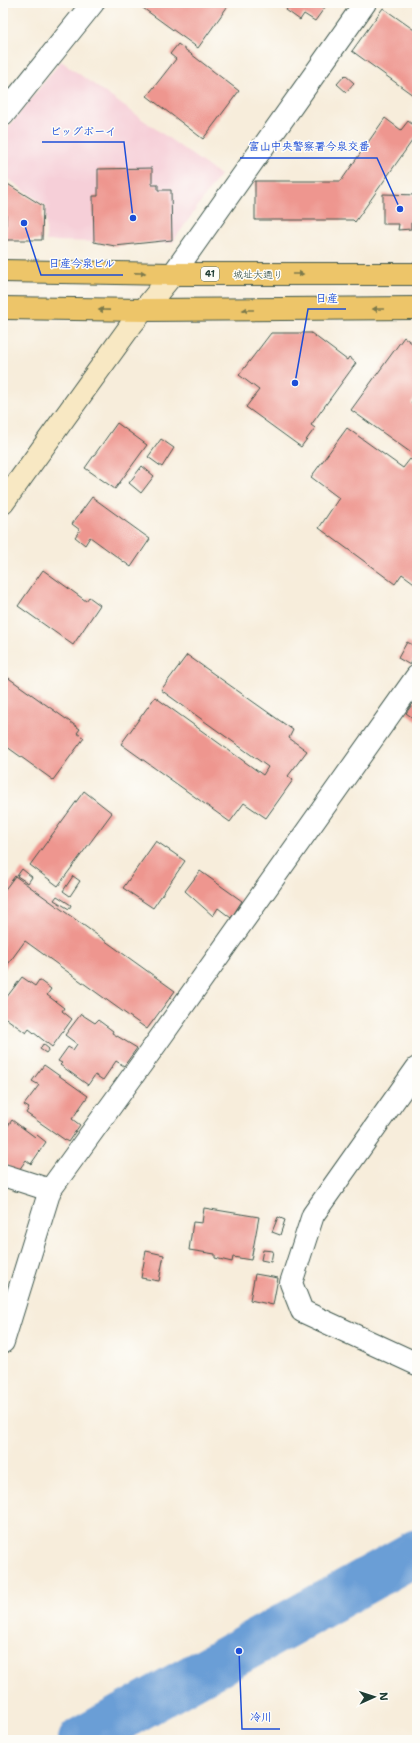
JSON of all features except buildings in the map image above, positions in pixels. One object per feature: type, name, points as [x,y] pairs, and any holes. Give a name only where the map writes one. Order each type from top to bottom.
[{"type":"highway","name":"城址大通り","points":[[3,271],[173,274],[417,274]]},
{"type":"highway","points":[[3,308],[145,310],[417,308]]},
{"type":"street","points":[[3,115],[93,3]]},
{"type":"street","points":[[3,503],[132,324],[173,274],[365,3]]},
{"type":"street","points":[[3,1342],[50,1190],[153,1048],[417,676]]},
{"type":"street","points":[[417,1068],[313,1215],[291,1283],[302,1311],[417,1364]]},
{"type":"street","points":[[3,1175],[50,1190]]},
{"type":"shaded area","points":[[61,61],[220,175],[172,243],[46,241],[46,206],[3,175],[3,134]]},
{"type":"waterway","points":[[81,1740],[417,1552]]},
{"type":"place","name":"富山中央警察署今泉交番","points":[[400,209]]},
{"type":"place","name":"ビッグボーイ","points":[[133,218]]},
{"type":"place","name":"日産今泉ビル","points":[[24,223]]},
{"type":"place","name":"日産","points":[[295,383]]},
{"type":"place","name":"冷川","points":[[239,1651]]}]
